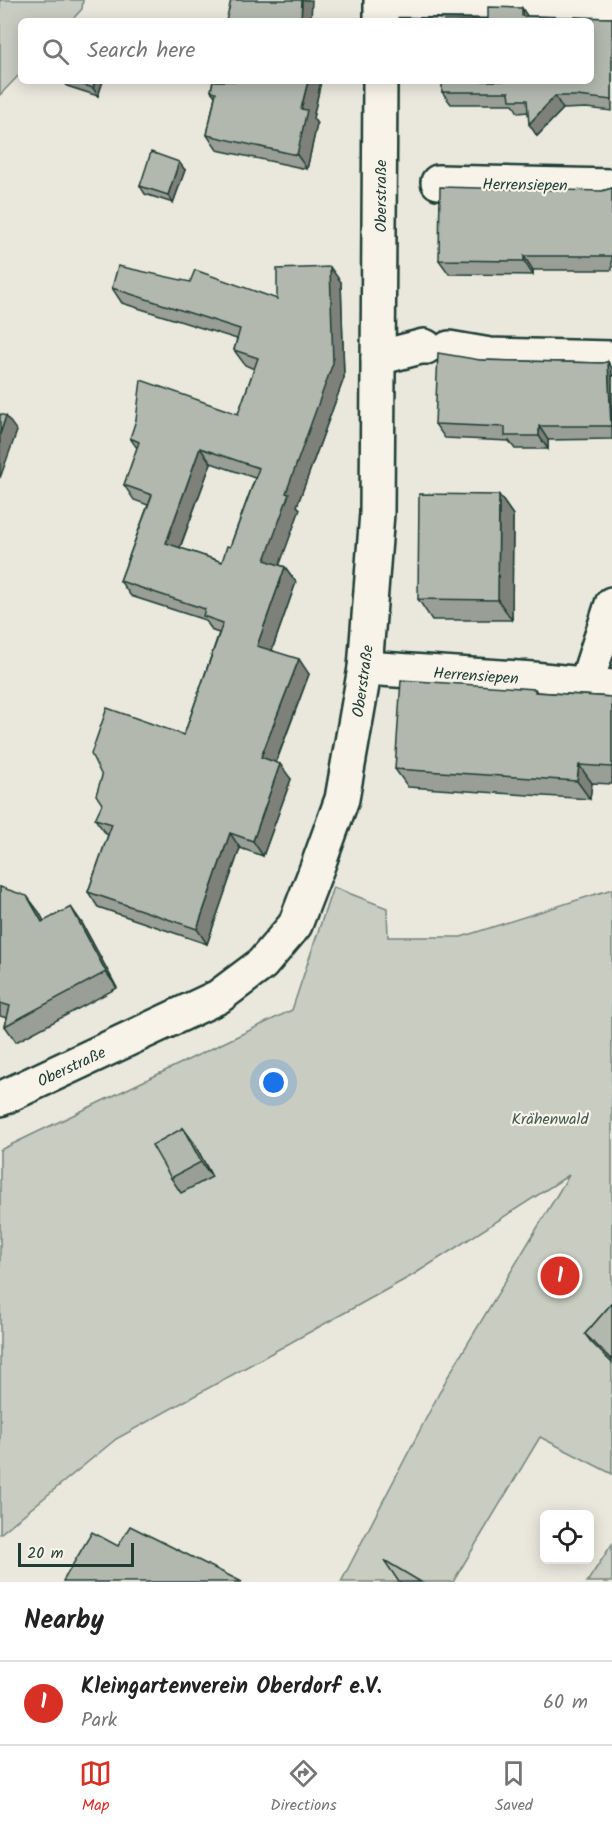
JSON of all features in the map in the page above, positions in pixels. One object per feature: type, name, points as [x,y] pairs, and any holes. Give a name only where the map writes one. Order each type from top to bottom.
[{"type":"street","points":[[381,18],[381,0],[612,2]]},
{"type":"street","name":"Oberstraße","points":[[0,1099],[218,997],[262,964],[295,925],[342,799],[365,668],[377,513],[380,84]]},
{"type":"street","name":"Herrensiepen","points":[[438,182],[612,186]]},
{"type":"street","points":[[378,358],[424,346],[490,355],[612,358]]},
{"type":"street","name":"Herrensiepen","points":[[365,668],[599,685],[612,604]]},
{"type":"green space","points":[[0,0],[83,0],[82,9],[74,18],[18,18],[18,76],[0,95]]},
{"type":"green space","name":"Krähenwald","points":[[333,887],[387,908],[388,937],[461,937],[612,889],[612,1474],[540,1437],[453,1582],[341,1582],[447,1378],[569,1175],[413,1275],[116,1439],[0,1534],[0,1150],[292,1010]]},
{"type":"green space","points":[[612,1544],[612,1582],[587,1582]]},
{"type":"building","points":[[231,0],[302,0],[301,18],[227,18]]},
{"type":"building","points":[[488,7],[522,8],[522,16],[612,18],[612,100],[555,96],[529,124],[527,100],[510,100],[509,92],[442,92],[442,84],[594,84],[594,18],[488,18]]},
{"type":"building","points":[[81,84],[94,84],[93,88]]},
{"type":"building","points":[[212,84],[307,84],[301,109],[307,110],[297,155],[207,135],[216,92],[211,91]]},
{"type":"building","points":[[151,152],[179,162],[168,195],[140,186]]},
{"type":"building","points":[[440,187],[602,191],[612,188],[612,256],[524,256],[524,261],[439,260]]},
{"type":"building","points":[[118,266],[190,282],[195,270],[277,299],[277,269],[330,267],[333,363],[286,493],[289,494],[265,560],[285,567],[257,646],[299,659],[261,757],[280,764],[253,841],[230,833],[197,929],[88,892],[112,824],[95,819],[102,804],[96,795],[102,776],[91,754],[107,708],[184,735],[223,623],[203,616],[205,609],[120,581],[152,495],[124,485],[139,442],[130,438],[136,420],[141,380],[238,414],[258,358],[234,350],[240,329],[112,288]],"holes":[[[200,448],[259,468],[230,547],[227,546],[222,562],[166,543]]]},
{"type":"building","points":[[438,353],[480,360],[608,362],[611,426],[539,426],[539,436],[505,436],[505,427],[435,424]]},
{"type":"building","points":[[0,414],[6,416],[0,434]]},
{"type":"building","points":[[419,494],[499,495],[498,600],[418,599]]},
{"type":"building","points":[[401,680],[612,697],[612,767],[579,765],[577,781],[395,769]]},
{"type":"building","points":[[0,887],[27,896],[42,922],[71,907],[106,972],[5,1026],[10,1006],[0,1003]]},
{"type":"building","points":[[183,1128],[201,1162],[171,1178],[152,1145]]},
{"type":"building","points":[[612,1303],[612,1360],[585,1334]]},
{"type":"building","points":[[130,1526],[242,1582],[63,1581],[92,1532],[118,1546]]},
{"type":"building","points":[[384,1560],[421,1582],[399,1582]]},
{"type":"place","name":"Kleingartenverein Oberdorf e.V.","points":[[560,1276]]}]
